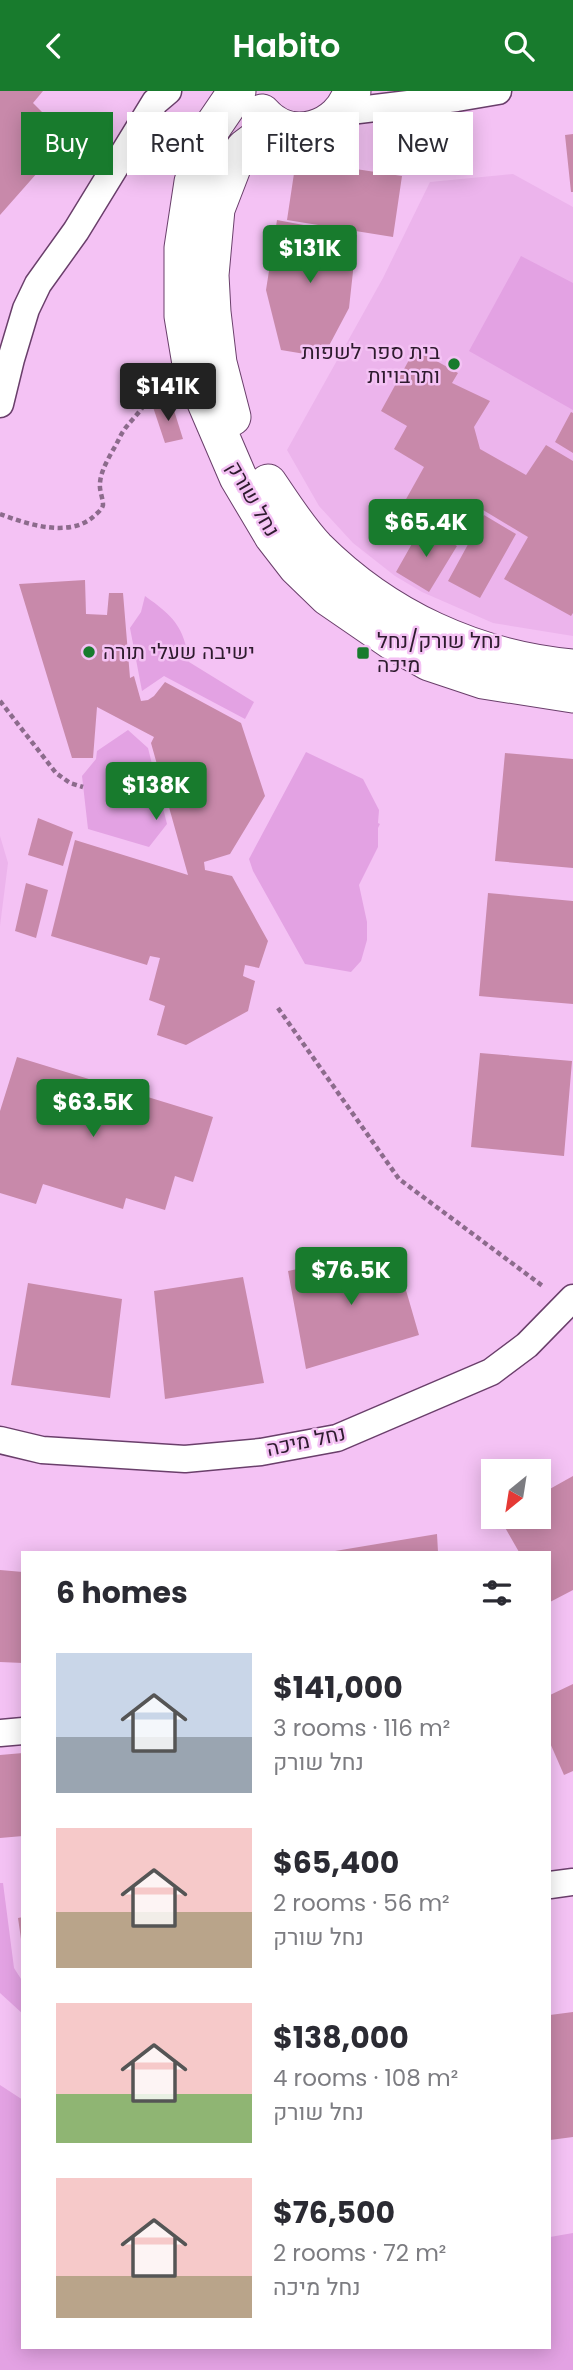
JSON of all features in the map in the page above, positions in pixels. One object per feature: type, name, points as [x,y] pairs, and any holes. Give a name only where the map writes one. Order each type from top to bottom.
[{"type":"street","points":[[0,404],[26,309],[38,284],[76,231],[155,102],[168,91]]},
{"type":"street","name":"נחל שורק","points":[[237,91],[207,135],[194,182],[183,248],[183,316],[194,374],[238,477],[266,524],[298,567],[328,597],[392,641],[429,662],[483,681],[573,694]]},
{"type":"street","points":[[249,91],[261,112]]},
{"type":"street","points":[[420,91],[457,98]]},
{"type":"street","points":[[347,101],[457,98],[498,91]]},
{"type":"street","name":"נחל שורק","points":[[242,152],[233,165],[216,209],[212,241],[211,300],[218,363],[229,411],[256,465],[294,521],[316,547],[396,612],[442,635],[502,656],[540,665],[573,668]]},
{"type":"street","name":"נחל מיכה","points":[[0,1440],[42,1450],[185,1459],[261,1452],[337,1438],[491,1372],[527,1345],[571,1302]]},
{"type":"street","points":[[0,1733],[21,1731]]},
{"type":"street","points":[[551,1885],[573,1882]]},
{"type":"path","points":[[0,514],[40,526],[67,528],[86,522],[103,504],[99,487],[101,475],[124,427],[147,404],[149,391],[194,374]]},
{"type":"path","points":[[0,701],[56,773],[70,783],[83,787]]},
{"type":"path","points":[[278,1008],[399,1179],[571,1302]]},
{"type":"shaded area","name":"בית ספר לשפות ותרבויות","points":[[513,174],[573,207],[573,636],[493,623],[422,592],[395,576],[353,543],[319,506],[287,450],[383,278],[430,182]]},
{"type":"shaded area","points":[[521,256],[573,283],[573,410],[469,351]]},
{"type":"shaded area","points":[[145,596],[176,623],[184,639],[189,662],[254,702],[245,719],[164,676],[142,691],[130,628],[141,612]]},
{"type":"shaded area","points":[[128,730],[148,748],[167,824],[149,847],[88,829],[82,776],[96,759],[97,751]]},
{"type":"shaded area","points":[[306,752],[363,779],[379,810],[378,847],[359,885],[367,922],[367,940],[361,961],[351,972],[305,964],[253,871],[249,859]]},
{"type":"shaded area","points":[[0,836],[8,863],[0,926]]},
{"type":"shaded area","points":[[0,1883],[3,1883],[14,1968],[21,1979],[21,2012],[0,1993]]},
{"type":"shaded area","points":[[0,2085],[21,2099],[21,2349],[551,2349],[551,2237],[573,2233],[573,2370],[0,2370]]},
{"type":"building","points":[[0,91],[43,91],[33,103],[42,112],[21,112],[21,175],[35,175],[0,215]]},
{"type":"building","points":[[573,134],[573,192],[571,192],[565,135]]},
{"type":"building","points":[[359,170],[373,172],[373,175],[402,176],[393,237],[287,220],[294,175],[359,175]]},
{"type":"building","points":[[277,220],[357,235],[349,308],[323,357],[281,350],[266,290]]},
{"type":"building","points":[[415,349],[458,373],[452,383],[490,401],[474,427],[480,449],[526,475],[546,445],[573,461],[571,616],[504,579],[528,537],[483,510],[466,536],[405,501],[424,467],[394,449],[407,426],[381,411]]},
{"type":"building","points":[[172,404],[183,439],[165,443],[153,407]]},
{"type":"building","points":[[571,412],[573,413],[573,453],[555,442]]},
{"type":"building","points":[[484,515],[516,534],[480,598],[448,581]]},
{"type":"building","points":[[422,526],[457,546],[429,592],[396,572]]},
{"type":"building","points":[[85,580],[86,614],[107,615],[109,593],[123,593],[130,678],[134,676],[141,701],[154,696],[165,682],[241,723],[265,796],[230,854],[204,862],[205,870],[232,876],[268,941],[259,968],[245,965],[243,976],[255,981],[248,1011],[186,1045],[157,1035],[165,1006],[149,1000],[160,958],[150,956],[147,965],[51,936],[75,840],[188,875],[151,743],[154,737],[97,707],[93,758],[72,758],[19,584]]},
{"type":"building","points":[[505,753],[573,759],[573,868],[495,861]]},
{"type":"building","points":[[38,818],[73,832],[63,866],[28,855]]},
{"type":"building","points":[[26,883],[48,890],[36,938],[15,931]]},
{"type":"building","points":[[488,893],[573,901],[573,1004],[479,996]]},
{"type":"building","points":[[480,1053],[572,1061],[564,1156],[471,1147]]},
{"type":"building","points":[[17,1057],[213,1117],[193,1182],[175,1176],[165,1210],[126,1198],[123,1209],[43,1184],[36,1204],[0,1193],[0,1111]]},
{"type":"building","points":[[394,1249],[419,1335],[306,1369],[288,1271]]},
{"type":"building","points":[[243,1277],[264,1383],[165,1399],[154,1291]]},
{"type":"building","points":[[28,1283],[122,1299],[110,1398],[11,1385]]},
{"type":"building","points":[[573,1476],[573,1590],[551,1601],[551,1551],[518,1551],[506,1529],[551,1529],[551,1488]]},
{"type":"building","points":[[437,1534],[438,1551],[335,1551]]},
{"type":"building","points":[[0,1570],[21,1572],[21,1663],[0,1662]]},
{"type":"building","points":[[573,1684],[573,1771],[564,1775],[551,1745],[551,1695]]},
{"type":"building","points":[[21,1753],[21,1836],[0,1838],[0,1755]]},
{"type":"building","points":[[21,1917],[21,1939],[18,1918]]},
{"type":"building","points":[[573,2012],[573,2137],[551,2140],[551,2015]]},
{"type":"place","name":"בית ספר לשפות ותרבויות","points":[[454,364]]},
{"type":"place","name":"ישיבה שעלי תורה","points":[[89,652]]},
{"type":"place","name":"נחל שורק/נחל מיכה","points":[[363,653]]}]
